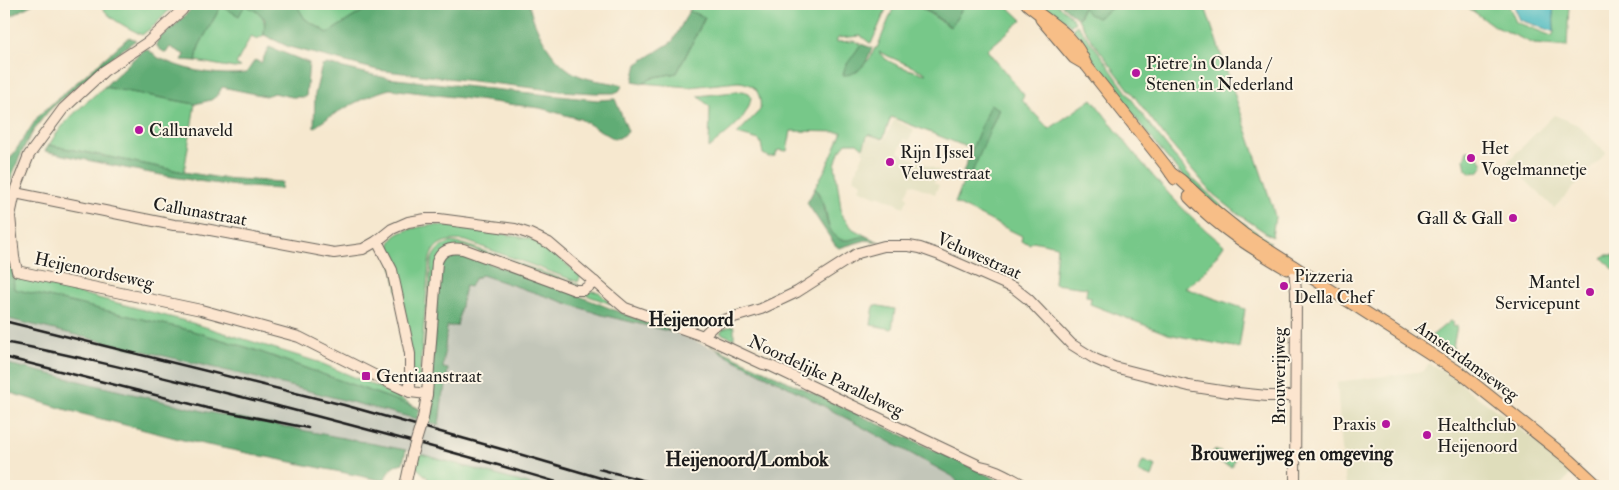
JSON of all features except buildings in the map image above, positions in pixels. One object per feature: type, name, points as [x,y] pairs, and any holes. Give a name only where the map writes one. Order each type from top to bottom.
[{"type":"main road","name":"Amsterdamseweg","points":[[1031,7],[1066,34],[1079,49],[1086,65],[1170,173],[1181,180],[1209,206],[1245,235],[1294,270],[1462,374],[1570,460],[1598,486]]},
{"type":"street","name":"Heijenoordseweg","points":[[186,4],[148,42],[104,71],[63,109],[29,155],[15,193],[10,216],[17,272],[201,310],[299,337],[410,392],[427,394]]},
{"type":"street","name":"Callunastraat","points":[[15,193],[174,225],[189,226],[334,254],[367,247],[392,229],[408,222],[426,219],[515,229],[549,243],[595,282]]},
{"type":"street","points":[[377,241],[392,270],[410,354],[410,392]]},
{"type":"street","name":"Veluwestraat","points":[[702,336],[724,320],[761,309],[797,292],[858,253],[884,246],[909,246],[937,254],[1014,288],[1028,299],[1071,344],[1095,359],[1114,367],[1196,387],[1267,396],[1295,396]]},
{"type":"street","points":[[404,486],[423,418],[427,394],[438,258],[445,251],[457,248],[575,290],[583,290],[595,282]]},
{"type":"street","name":"Brouwerijweg","points":[[1294,270],[1295,486]]},
{"type":"street","name":"Noordelijke Parallelweg","points":[[595,282],[625,308],[702,336],[771,366],[980,466],[989,467],[1003,473],[1026,486]]},
{"type":"shaded area","points":[[1554,115],[1578,125],[1606,153],[1554,208],[1507,162]]},
{"type":"shaded area","name":"Rijn IJssel Veluwestraat","points":[[894,120],[914,129],[909,141],[904,139],[898,152],[940,171],[934,183],[939,185],[935,194],[911,184],[904,207],[859,189],[862,183],[853,178],[870,134],[884,141]]},
{"type":"shaded area","points":[[482,274],[602,315],[673,332],[710,347],[796,391],[952,476],[958,484],[963,486],[535,486],[406,450],[207,412],[4,363],[4,318],[270,381],[439,425],[448,369],[443,368],[447,326],[457,326],[465,286]]},
{"type":"shaded area","points":[[1429,363],[1454,378],[1506,417],[1573,472],[1559,486],[1346,486],[1337,382],[1424,371]]},
{"type":"green space","points":[[4,4],[33,4],[4,20]]},
{"type":"green space","points":[[102,4],[175,4],[156,24],[142,35],[112,18]]},
{"type":"green space","points":[[196,4],[296,4],[305,19],[328,33],[374,4],[529,4],[540,35],[562,64],[580,76],[623,85],[619,91],[614,93],[560,91],[377,70],[289,47],[264,35],[265,19],[245,5],[239,16],[221,6],[199,46],[196,61],[182,60],[185,55],[170,47],[166,53],[159,49],[157,41],[159,38]]},
{"type":"green space","points":[[295,4],[374,4],[328,33],[305,19]]},
{"type":"green space","points":[[694,4],[882,4],[887,7],[871,44],[861,36],[838,38],[836,42],[854,41],[861,44],[843,73],[857,72],[870,58],[875,48],[877,48],[895,4],[915,4],[950,27],[965,4],[1005,4],[1022,20],[987,50],[1024,95],[1022,100],[1049,129],[1092,99],[1138,158],[1170,195],[1187,213],[1224,245],[1202,274],[1185,288],[1245,309],[1239,348],[1168,334],[1090,304],[1091,297],[1086,296],[1087,288],[1054,284],[1057,246],[1033,241],[1030,244],[1021,241],[1022,236],[955,203],[967,173],[971,174],[999,109],[991,105],[972,149],[891,117],[883,139],[868,134],[863,148],[857,143],[846,143],[839,152],[835,165],[842,216],[853,229],[872,239],[863,237],[845,241],[836,237],[830,229],[825,207],[815,188],[842,132],[791,131],[787,151],[778,150],[775,156],[769,157],[763,154],[759,140],[737,134],[760,110],[760,99],[753,87],[738,82],[689,87],[642,83],[655,77],[677,73],[705,18],[689,11]],"holes":[[[879,52],[926,74],[907,69],[887,60]]]},
{"type":"green space","points":[[925,4],[965,4],[951,27],[923,8]]},
{"type":"green space","points":[[1039,4],[1056,4],[1069,14],[1075,22],[1070,26],[1064,19],[1062,21]]},
{"type":"green space","points":[[1060,4],[1118,4],[1097,18],[1087,13],[1083,7],[1078,19]]},
{"type":"green space","points":[[1118,4],[1204,4],[1272,205],[1275,217],[1272,237],[1213,194],[1168,141],[1090,38],[1078,19],[1083,7],[1097,18]]},
{"type":"green space","points":[[1463,4],[1508,4],[1516,22],[1552,36],[1554,32],[1553,4],[1569,4],[1567,47],[1534,44],[1494,26]]},
{"type":"green space","points":[[245,5],[262,16],[264,35],[257,39],[251,36],[236,64],[241,67],[234,68],[196,61],[199,46],[221,6]]},
{"type":"green space","points":[[689,11],[705,17],[677,73],[655,77],[642,83],[633,81],[637,64],[673,41]]},
{"type":"green space","points":[[1077,25],[1152,128],[1191,177],[1226,210],[1271,243],[1242,228],[1183,176],[1105,79],[1085,47],[1087,45],[1072,29]]},
{"type":"green space","points":[[129,37],[136,40],[84,80],[39,122],[26,143],[4,202],[4,168],[39,115]]},
{"type":"green space","points":[[861,44],[872,48],[868,58],[862,67],[854,73],[843,75],[845,67]]},
{"type":"green space","points":[[269,47],[309,63],[306,97],[292,97],[274,93],[265,96],[222,87],[218,95],[211,100],[195,104],[104,87],[144,49],[150,51],[155,56],[196,71],[236,74],[246,73],[255,60],[261,63]]},
{"type":"green space","points":[[327,64],[386,78],[597,100],[615,99],[628,131],[619,138],[613,138],[580,119],[540,108],[390,89],[350,105],[314,128],[315,94],[322,66]]},
{"type":"green space","points":[[104,87],[195,104],[184,172],[49,145],[67,120]]},
{"type":"green space","points":[[743,91],[749,93],[751,97],[746,112],[735,126],[709,148],[710,107],[698,96]]},
{"type":"green space","points":[[990,104],[999,109],[971,175],[963,172]]},
{"type":"green space","points":[[49,145],[221,178],[282,182],[281,189],[221,184],[133,170],[45,151]]},
{"type":"green space","points":[[1467,151],[1476,154],[1481,161],[1483,167],[1478,172],[1471,173],[1466,169],[1464,159]]},
{"type":"green space","points":[[815,188],[823,202],[828,225],[833,234],[841,240],[865,236],[880,242],[866,240],[839,248],[835,245],[807,203]]},
{"type":"green space","points":[[435,225],[471,228],[531,239],[547,248],[581,276],[578,282],[466,241],[447,241],[437,246],[429,263],[419,383],[415,382],[390,254],[390,244],[396,235],[402,232]]},
{"type":"green space","points":[[4,230],[13,268],[14,289],[189,330],[252,349],[420,409],[417,419],[270,381],[4,318]]},
{"type":"green space","points":[[452,242],[467,245],[579,285],[576,286],[463,246],[424,384],[422,384],[431,261],[439,248]]},
{"type":"green space","points":[[454,253],[463,254],[547,283],[632,317],[674,329],[673,332],[602,315],[482,275],[474,279],[470,287],[465,286],[457,326],[447,326],[443,368],[448,369],[439,425],[427,422],[440,263],[445,256]]},
{"type":"green space","points":[[1605,255],[1615,255],[1615,271],[1602,258]]},
{"type":"green space","points":[[13,268],[19,277],[189,322],[318,362],[378,387],[420,409],[252,349],[189,330],[13,289]]},
{"type":"green space","points":[[591,291],[599,292],[611,304],[583,294]]},
{"type":"green space","points":[[874,305],[895,309],[892,329],[871,325]]},
{"type":"green space","points":[[1450,321],[1454,323],[1453,327],[1457,326],[1452,353],[1429,338]]},
{"type":"green space","points":[[734,327],[734,339],[720,333],[723,329]]},
{"type":"green space","points":[[710,345],[1011,486],[963,486],[957,484],[957,481],[952,476],[796,391],[727,356]]},
{"type":"green space","points":[[4,363],[207,412],[406,450],[403,463],[391,469],[385,481],[183,440],[67,410],[4,391]]},
{"type":"green space","points":[[1214,450],[1235,457],[1232,467],[1211,459]]},
{"type":"green space","points":[[417,453],[535,486],[429,486],[428,478],[414,465]]},
{"type":"green space","points":[[1143,461],[1156,466],[1152,477],[1138,472]]},
{"type":"water","points":[[1513,4],[1553,4],[1554,32],[1520,20]]},
{"type":"railway","points":[[4,321],[344,405],[628,486]]},
{"type":"railway","points":[[4,342],[104,363],[270,404],[570,486]]},
{"type":"railway","points":[[4,357],[207,408],[308,428]]},
{"type":"railway","points":[[599,469],[665,486]]},
{"type":"place","name":"Pietre in Olanda / Stenen in Nederland","points":[[1136,73]]},
{"type":"place","name":"Callunaveld","points":[[139,130]]},
{"type":"place","name":"Het Vogelmannetje","points":[[1471,158]]},
{"type":"place","name":"Rijn IJssel Veluwestraat","points":[[890,162]]},
{"type":"place","name":"Gall & Gall","points":[[1513,218]]},
{"type":"place","name":"Pizzeria Della Chef","points":[[1284,286]]},
{"type":"place","name":"Mantel Servicepunt","points":[[1590,292]]},
{"type":"place","name":"Gentiaanstraat","points":[[366,376]]},
{"type":"place","name":"Praxis","points":[[1386,424]]},
{"type":"place","name":"Healthclub Heijenoord","points":[[1427,435]]},
{"type":"district","name":"Heijenoord","points":[[691,320]]},
{"type":"district","name":"Brouwerijweg en omgeving","points":[[1292,454]]},
{"type":"district","name":"Heijenoord/Lombok","points":[[747,459]]}]
